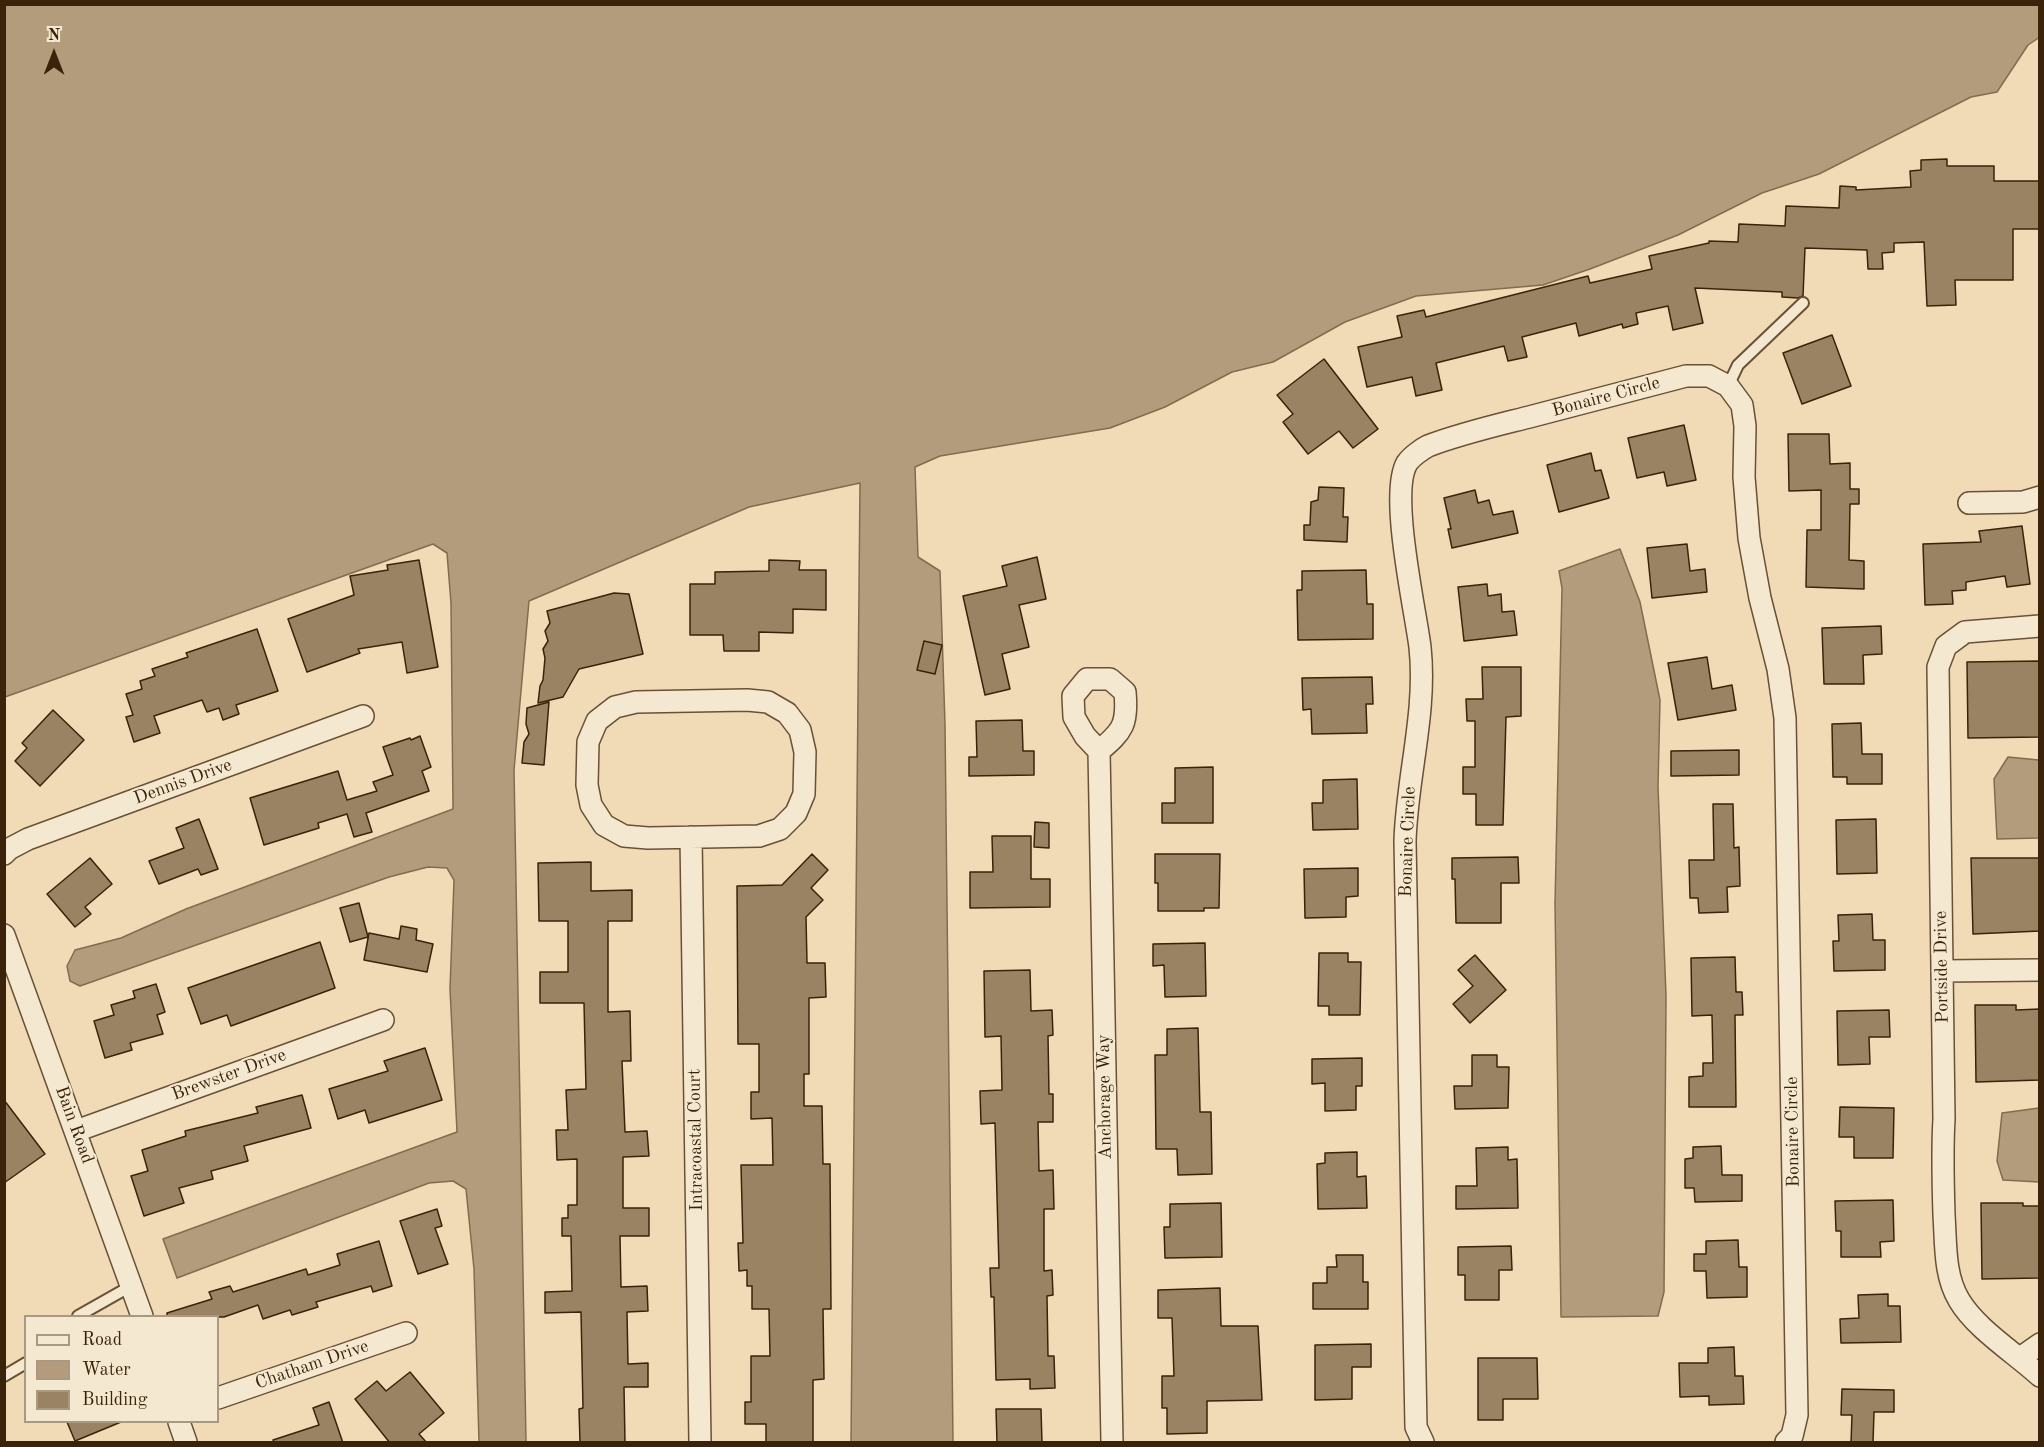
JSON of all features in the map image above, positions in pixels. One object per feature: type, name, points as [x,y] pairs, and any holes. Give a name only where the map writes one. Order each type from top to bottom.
[{"type":"street","name":"Bonaire Circle","points":[[1423,1443],[1416,1427],[1405,840],[1406,813],[1422,689],[1420,648],[1402,526],[1401,483],[1407,462],[1425,447],[1686,376],[1708,376],[1728,386],[1742,405],[1745,426],[1744,477],[1749,538],[1760,598],[1778,669],[1785,718],[1797,1414],[1792,1436],[1786,1443]]},
{"type":"street","points":[[1969,503],[2023,502],[2040,497]]},
{"type":"street","name":"Portside Drive","points":[[2040,626],[1965,632],[1946,646],[1938,667],[1943,971],[1944,1119],[1942,1154],[1947,1262],[1951,1282],[1959,1301],[1980,1325],[2040,1376]]},
{"type":"street","points":[[747,700],[768,702],[787,713],[800,730],[805,752],[804,794],[796,813],[780,828],[759,836],[691,837],[624,836],[604,825],[591,806],[587,785],[588,742],[597,721],[615,707],[636,702],[747,700]]},
{"type":"street","name":"Dennis Drive","points":[[4,854],[28,839],[363,716]]},
{"type":"street","name":"Anchorage Way","points":[[1099,751],[1112,1443]]},
{"type":"street","name":"Intracoastal Court","points":[[691,837],[700,1443]]},
{"type":"street","name":"Bain Road","points":[[4,935],[141,1315]]},
{"type":"street","points":[[1943,971],[2040,970]]},
{"type":"street","name":"Brewster Drive","points":[[76,1131],[382,1020]]},
{"type":"street","name":"Chatham Drive","points":[[219,1398],[406,1333]]},
{"type":"street","points":[[2020,1358],[2040,1344]]},
{"type":"street","points":[[179,1423],[186,1443]]},
{"type":"lane","points":[[1728,386],[1738,365],[1803,303]]},
{"type":"lane","points":[[81,1315],[131,1286]]},
{"type":"lane","points":[[4,1376],[24,1364]]},
{"type":"water","points":[[2039,4],[2040,37],[2028,45],[1997,92],[1971,97],[1819,174],[1762,193],[1678,235],[1543,285],[1416,296],[1345,322],[1273,362],[1232,372],[1165,407],[1110,428],[940,456],[915,467],[918,557],[940,571],[945,724],[953,1442],[851,1442],[860,483],[749,507],[529,601],[514,770],[526,1442],[479,1442],[474,1269],[466,1189],[453,1181],[429,1183],[177,1278],[163,1239],[457,1132],[450,989],[454,880],[447,868],[428,867],[389,877],[80,986],[70,981],[67,966],[75,950],[121,938],[186,909],[453,809],[451,603],[447,553],[433,544],[5,697],[4,5]]},
{"type":"water","points":[[1620,549],[1640,602],[1660,700],[1658,786],[1666,996],[1664,1292],[1658,1316],[1561,1317],[1555,904],[1562,588],[1559,571]]},
{"type":"water","points":[[2008,757],[2039,760],[2039,838],[1997,839],[1994,779]]},
{"type":"water","points":[[2039,1108],[2039,1182],[2003,1180],[1997,1161],[2002,1113]]},
{"type":"building","points":[[1947,159],[1947,166],[1994,166],[1994,181],[2040,181],[2040,229],[2013,229],[2013,280],[1955,280],[1956,305],[1927,306],[1924,242],[1894,243],[1894,252],[1882,253],[1883,269],[1868,269],[1867,250],[1805,248],[1803,296],[1798,298],[1782,297],[1782,292],[1695,288],[1703,323],[1673,330],[1668,306],[1636,313],[1638,324],[1623,328],[1622,324],[1579,336],[1576,323],[1522,337],[1527,357],[1508,361],[1504,346],[1436,363],[1442,390],[1416,396],[1412,377],[1367,387],[1358,347],[1402,337],[1397,316],[1424,310],[1426,317],[1588,276],[1590,283],[1652,269],[1649,256],[1709,243],[1709,241],[1738,242],[1739,224],[1785,226],[1786,206],[1839,208],[1840,186],[1856,187],[1856,190],[1911,187],[1910,171],[1921,170],[1921,160]]},
{"type":"building","points":[[1832,335],[1851,386],[1802,404],[1783,353]]},
{"type":"building","points":[[1324,359],[1378,429],[1353,448],[1339,431],[1308,454],[1283,422],[1293,414],[1277,395]]},
{"type":"building","points":[[1684,425],[1696,480],[1667,486],[1664,472],[1637,478],[1628,438]]},
{"type":"building","points":[[1788,434],[1829,434],[1830,464],[1850,463],[1850,489],[1859,489],[1859,504],[1850,504],[1849,560],[1864,561],[1864,589],[1806,587],[1807,530],[1821,530],[1821,490],[1789,491]]},
{"type":"building","points":[[1591,453],[1595,471],[1601,470],[1609,498],[1559,512],[1547,465]]},
{"type":"building","points":[[1319,487],[1344,488],[1343,517],[1348,517],[1347,542],[1304,540],[1304,525],[1310,525],[1311,502],[1318,500]]},
{"type":"building","points":[[1475,490],[1478,503],[1489,500],[1493,515],[1513,511],[1518,533],[1452,548],[1448,529],[1451,529],[1444,498]]},
{"type":"building","points":[[2022,526],[2030,584],[2007,587],[2005,576],[1966,582],[1966,590],[1952,591],[1953,604],[1925,605],[1923,544],[1981,542],[1979,531]]},
{"type":"building","points":[[1687,544],[1690,571],[1705,569],[1707,592],[1652,598],[1647,548]]},
{"type":"building","points":[[1037,557],[1046,599],[1019,605],[1029,647],[1002,654],[1010,689],[985,695],[963,596],[1007,586],[1002,566]]},
{"type":"building","points":[[419,560],[438,667],[407,673],[402,642],[358,649],[360,653],[307,672],[288,619],[354,595],[350,576],[388,570],[387,565]]},
{"type":"building","points":[[769,560],[800,561],[799,570],[826,570],[826,610],[793,609],[793,633],[759,632],[759,651],[724,651],[723,635],[690,635],[690,584],[715,584],[715,572],[769,571]]},
{"type":"building","points":[[1366,570],[1367,604],[1373,604],[1373,639],[1298,640],[1297,590],[1302,590],[1302,571]]},
{"type":"building","points":[[1487,584],[1488,596],[1501,594],[1502,612],[1514,611],[1517,635],[1464,641],[1458,587]]},
{"type":"building","points":[[614,593],[629,594],[643,654],[579,669],[563,697],[538,703],[543,680],[545,658],[543,649],[548,641],[545,631],[550,623],[547,611]]},
{"type":"building","points":[[1881,626],[1882,654],[1863,655],[1864,684],[1824,684],[1822,628]]},
{"type":"building","points":[[257,629],[278,691],[236,705],[239,714],[223,720],[219,708],[207,712],[202,700],[154,716],[160,733],[134,742],[126,717],[133,715],[126,694],[142,689],[140,681],[155,676],[152,669],[188,657],[186,653]]},
{"type":"building","points":[[924,641],[942,645],[935,674],[917,670]]},
{"type":"building","points":[[1707,657],[1712,689],[1732,685],[1736,710],[1678,720],[1668,663]]},
{"type":"building","points":[[2040,661],[2040,737],[1968,738],[1967,662]]},
{"type":"building","points":[[1482,667],[1521,667],[1521,716],[1506,717],[1503,825],[1476,825],[1476,794],[1463,794],[1463,767],[1475,767],[1475,721],[1467,721],[1466,699],[1483,699]]},
{"type":"building","points":[[1372,677],[1373,704],[1366,704],[1367,733],[1312,734],[1311,709],[1303,710],[1302,678]]},
{"type":"building","points":[[549,702],[544,765],[522,763],[524,742],[529,734],[526,724],[527,708]]},
{"type":"building","points":[[53,710],[84,740],[40,786],[15,761],[27,748],[22,743]]},
{"type":"building","points":[[1022,720],[1023,751],[1034,751],[1034,775],[969,776],[969,757],[977,757],[976,721]]},
{"type":"building","points":[[1861,723],[1862,754],[1882,754],[1882,784],[1847,784],[1847,777],[1833,777],[1832,724]]},
{"type":"building","points":[[420,736],[431,767],[422,771],[429,791],[366,813],[372,832],[354,837],[347,814],[318,823],[319,828],[264,845],[250,798],[338,771],[347,800],[377,791],[373,782],[393,775],[383,747]]},
{"type":"building","points":[[1739,750],[1739,775],[1671,776],[1671,751]]},
{"type":"building","points":[[1213,767],[1213,823],[1162,823],[1162,803],[1175,803],[1175,768]]},
{"type":"building","points":[[1357,779],[1358,829],[1313,830],[1312,803],[1323,803],[1323,780]]},
{"type":"building","points":[[1713,804],[1733,804],[1734,848],[1739,847],[1740,886],[1727,887],[1728,912],[1699,913],[1698,898],[1690,898],[1689,860],[1714,860]]},
{"type":"building","points":[[199,819],[218,869],[201,875],[198,869],[159,884],[149,861],[184,848],[176,828]]},
{"type":"building","points":[[1876,819],[1877,873],[1837,874],[1836,820]]},
{"type":"building","points":[[1035,822],[1049,823],[1049,848],[1034,847]]},
{"type":"building","points":[[992,836],[1031,836],[1031,879],[1050,879],[1050,907],[970,908],[970,872],[993,872]]},
{"type":"building","points":[[812,854],[828,870],[811,888],[823,900],[806,917],[807,963],[825,963],[826,997],[809,998],[809,1074],[804,1074],[804,1106],[822,1106],[823,1164],[830,1164],[831,1309],[823,1309],[824,1379],[813,1380],[813,1443],[766,1443],[766,1424],[745,1424],[745,1402],[751,1402],[751,1356],[770,1356],[769,1309],[752,1309],[752,1286],[747,1286],[747,1270],[739,1271],[738,1243],[743,1243],[741,1165],[773,1165],[772,1118],[751,1119],[751,1092],[759,1092],[759,1044],[738,1044],[737,886],[782,885]]},
{"type":"building","points":[[1155,854],[1220,854],[1219,908],[1204,908],[1204,911],[1158,911]]},
{"type":"building","points":[[1518,857],[1519,883],[1501,883],[1501,923],[1456,923],[1452,858]]},
{"type":"building","points":[[90,858],[112,884],[85,907],[91,914],[75,927],[47,894]]},
{"type":"building","points":[[1971,858],[2040,858],[2040,931],[1973,934]]},
{"type":"building","points":[[591,862],[591,891],[632,890],[632,921],[608,921],[608,1012],[630,1011],[631,1061],[622,1061],[625,1132],[647,1131],[649,1156],[623,1157],[623,1208],[649,1208],[649,1236],[620,1236],[621,1287],[647,1286],[648,1311],[627,1312],[628,1364],[648,1363],[648,1387],[624,1387],[625,1443],[580,1443],[579,1409],[583,1408],[581,1312],[545,1313],[545,1292],[572,1291],[571,1236],[562,1236],[562,1218],[568,1218],[568,1205],[577,1205],[577,1159],[557,1160],[556,1130],[568,1130],[566,1090],[586,1089],[584,1003],[540,1003],[540,972],[568,972],[568,921],[539,921],[538,863]]},
{"type":"building","points":[[1358,868],[1358,896],[1346,897],[1346,917],[1305,918],[1304,869]]},
{"type":"building","points":[[359,903],[368,937],[350,942],[340,908]]},
{"type":"building","points":[[1872,914],[1873,940],[1885,940],[1885,970],[1834,971],[1833,941],[1839,941],[1838,915]]},
{"type":"building","points":[[401,926],[417,929],[416,940],[433,944],[427,972],[364,960],[369,933],[399,939]]},
{"type":"building","points":[[320,942],[335,988],[231,1026],[227,1015],[201,1024],[188,988]]},
{"type":"building","points":[[1205,943],[1206,996],[1165,997],[1164,965],[1153,966],[1153,944]]},
{"type":"building","points":[[1319,953],[1348,953],[1348,962],[1361,962],[1360,1015],[1329,1015],[1329,1006],[1318,1006]]},
{"type":"building","points":[[1475,955],[1506,990],[1470,1023],[1453,1004],[1473,986],[1458,970]]},
{"type":"building","points":[[1735,957],[1736,992],[1742,992],[1743,1015],[1735,1015],[1736,1107],[1689,1107],[1689,1077],[1703,1076],[1703,1063],[1713,1063],[1712,1015],[1692,1016],[1691,958]]},
{"type":"building","points":[[1030,970],[1031,1011],[1052,1010],[1053,1035],[1048,1036],[1049,1094],[1053,1094],[1053,1122],[1038,1122],[1039,1171],[1053,1170],[1054,1209],[1044,1209],[1044,1271],[1052,1270],[1053,1295],[1047,1296],[1048,1356],[1054,1356],[1055,1388],[1030,1389],[1030,1379],[996,1380],[994,1297],[991,1297],[990,1268],[999,1268],[995,1123],[981,1124],[980,1091],[1002,1090],[1001,1036],[985,1037],[984,971]]},
{"type":"building","points":[[156,984],[165,1012],[157,1015],[163,1034],[130,1043],[132,1050],[105,1058],[94,1021],[114,1015],[111,1005],[135,998],[133,991]]},
{"type":"building","points":[[1975,1005],[2016,1005],[2016,1010],[2040,1009],[2040,1080],[1976,1082]]},
{"type":"building","points":[[1889,1010],[1890,1037],[1869,1037],[1870,1064],[1838,1065],[1837,1011]]},
{"type":"building","points":[[1198,1028],[1200,1112],[1211,1112],[1212,1174],[1178,1175],[1177,1149],[1156,1149],[1155,1055],[1167,1055],[1167,1029]]},
{"type":"building","points":[[425,1048],[442,1100],[369,1123],[365,1110],[338,1119],[329,1089],[388,1071],[384,1061]]},
{"type":"building","points":[[1472,1055],[1497,1055],[1497,1067],[1509,1067],[1508,1108],[1455,1109],[1454,1086],[1472,1086]]},
{"type":"building","points":[[1362,1058],[1362,1086],[1356,1086],[1356,1110],[1325,1111],[1325,1083],[1312,1084],[1312,1059]]},
{"type":"building","points":[[302,1095],[311,1128],[244,1146],[248,1161],[211,1171],[213,1179],[179,1188],[184,1203],[144,1216],[131,1176],[148,1171],[142,1150],[186,1136],[185,1131],[258,1113],[256,1107]]},
{"type":"building","points":[[4,1100],[45,1154],[4,1183]]},
{"type":"building","points":[[1840,1107],[1894,1108],[1893,1158],[1854,1158],[1854,1137],[1839,1137]]},
{"type":"building","points":[[1721,1146],[1722,1175],[1742,1175],[1742,1201],[1695,1202],[1694,1188],[1685,1188],[1685,1159],[1693,1158],[1693,1147]]},
{"type":"building","points":[[1508,1147],[1508,1160],[1517,1159],[1518,1208],[1456,1209],[1456,1186],[1477,1186],[1476,1148]]},
{"type":"building","points":[[1357,1152],[1357,1177],[1366,1176],[1367,1208],[1318,1209],[1317,1164],[1325,1163],[1325,1153]]},
{"type":"building","points":[[1893,1200],[1894,1241],[1880,1242],[1881,1257],[1841,1257],[1841,1231],[1836,1231],[1835,1201]]},
{"type":"building","points":[[1221,1203],[1222,1257],[1165,1258],[1164,1227],[1170,1227],[1170,1204]]},
{"type":"building","points":[[1981,1203],[2023,1203],[2023,1206],[2040,1206],[2040,1278],[1982,1279]]},
{"type":"building","points":[[437,1209],[442,1226],[435,1228],[448,1264],[418,1274],[400,1221]]},
{"type":"building","points":[[1738,1240],[1739,1267],[1747,1267],[1747,1297],[1707,1298],[1706,1271],[1694,1271],[1694,1254],[1706,1254],[1706,1241]]},
{"type":"building","points":[[379,1241],[392,1286],[373,1292],[371,1286],[316,1302],[318,1307],[292,1315],[290,1310],[263,1319],[258,1305],[224,1317],[219,1317],[219,1315],[167,1315],[167,1313],[212,1299],[209,1292],[230,1286],[233,1292],[306,1269],[308,1275],[340,1265],[337,1254]]},
{"type":"building","points":[[1511,1246],[1512,1270],[1499,1270],[1499,1300],[1465,1300],[1465,1275],[1458,1275],[1458,1247]]},
{"type":"building","points":[[1336,1255],[1363,1255],[1363,1282],[1368,1282],[1368,1309],[1313,1309],[1313,1283],[1327,1283],[1327,1267],[1337,1267]]},
{"type":"building","points":[[1220,1288],[1221,1326],[1258,1326],[1262,1400],[1207,1401],[1207,1433],[1167,1434],[1167,1408],[1162,1408],[1162,1376],[1174,1376],[1172,1318],[1158,1318],[1158,1290]]},
{"type":"building","points":[[1888,1294],[1888,1306],[1900,1306],[1901,1342],[1841,1343],[1840,1319],[1859,1318],[1858,1295]]},
{"type":"building","points":[[1371,1344],[1371,1367],[1352,1367],[1352,1399],[1315,1400],[1315,1345]]},
{"type":"building","points":[[1734,1347],[1735,1376],[1743,1376],[1744,1404],[1709,1405],[1709,1396],[1680,1397],[1679,1363],[1708,1363],[1708,1348]]},
{"type":"building","points":[[1478,1358],[1537,1358],[1538,1399],[1503,1399],[1503,1420],[1478,1420]]},
{"type":"building","points":[[410,1372],[444,1413],[419,1434],[427,1443],[390,1443],[355,1399],[377,1381],[386,1391]]},
{"type":"building","points":[[1842,1389],[1894,1390],[1894,1412],[1874,1412],[1873,1443],[1851,1443],[1852,1415],[1841,1415]]},
{"type":"building","points":[[329,1402],[343,1443],[274,1443],[273,1440],[319,1425],[313,1408]]},
{"type":"building","points":[[996,1409],[1041,1409],[1042,1443],[997,1443]]},
{"type":"building","points":[[67,1423],[119,1423],[75,1441]]}]
